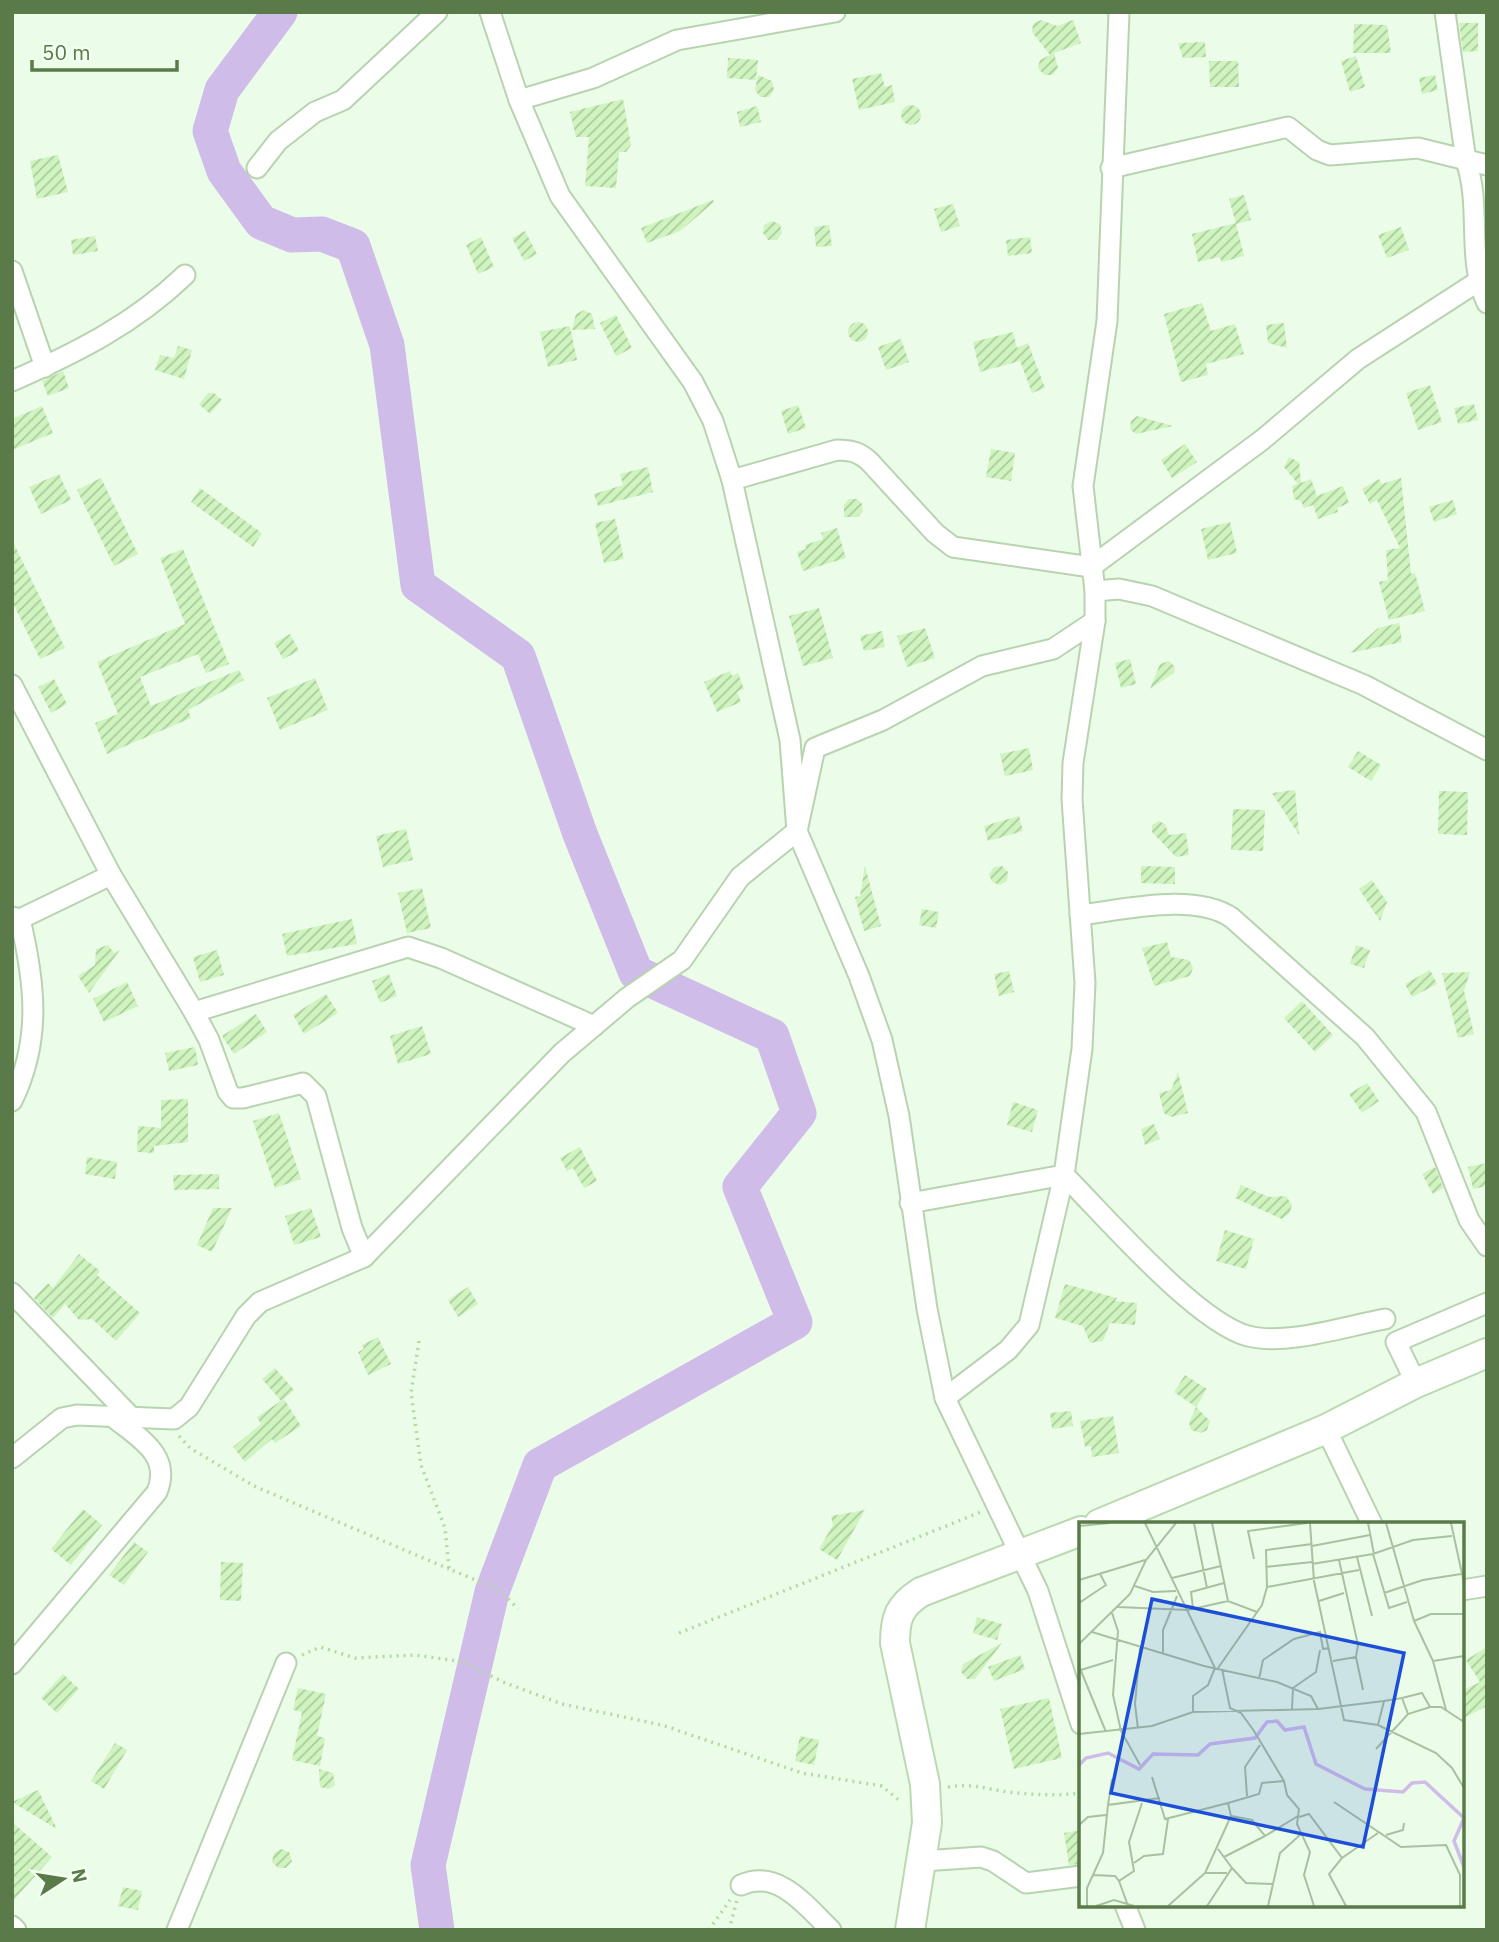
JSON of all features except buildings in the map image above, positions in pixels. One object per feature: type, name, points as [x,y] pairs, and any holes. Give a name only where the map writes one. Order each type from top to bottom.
[{"type":"street","points":[[257,168],[278,141],[315,113],[342,100],[437,12]]},
{"type":"street","points":[[490,12],[519,100],[560,196],[694,382],[713,421],[732,480],[790,740],[797,831],[859,976],[882,1040],[899,1116],[910,1203],[945,1398],[1038,1591],[1079,1718]]},
{"type":"street","points":[[519,100],[593,78],[677,40],[835,12]]},
{"type":"street","points":[[945,1398],[1008,1350],[1029,1325],[1064,1175],[1082,1049],[1085,984],[1072,799],[1073,763],[1095,621],[1095,591],[1083,486],[1107,321],[1119,12]]},
{"type":"street","points":[[1445,12],[1466,161],[1474,184],[1487,303]]},
{"type":"street","points":[[1111,168],[1288,127],[1317,150],[1330,155],[1418,148],[1487,165]]},
{"type":"street","points":[[12,271],[45,367]]},
{"type":"street","points":[[12,381],[116,331],[184,275]]},
{"type":"street","points":[[732,480],[837,450],[848,450],[860,453],[869,461],[935,533],[953,547],[1091,567],[1262,440],[1358,359],[1482,276]]},
{"type":"street","points":[[1095,591],[1119,589],[1152,596],[1364,685],[1487,751]]},
{"type":"street","points":[[12,1458],[62,1418],[94,1413],[174,1419],[189,1406],[246,1316],[260,1302],[364,1257],[562,1053],[627,998],[682,960],[740,877],[797,831],[815,748],[883,720],[982,666],[1053,649],[1095,621]]},
{"type":"street","points":[[12,685],[111,875],[209,1040],[228,1092],[233,1098],[303,1083],[316,1096],[352,1228],[364,1257]]},
{"type":"street","points":[[12,1101],[22,1080],[33,1043],[30,960],[16,918],[111,875]]},
{"type":"street","points":[[1080,915],[1151,906],[1209,905],[1232,918],[1365,1037],[1426,1112],[1469,1220],[1487,1246]]},
{"type":"street","points":[[194,1012],[408,947],[452,963],[594,1026]]},
{"type":"street","points":[[910,1203],[1064,1175]]},
{"type":"street","points":[[1064,1175],[1180,1292],[1220,1324],[1249,1336],[1278,1339],[1385,1319]]},
{"type":"street","points":[[12,1293],[148,1445],[159,1460],[163,1477],[157,1492],[12,1664]]},
{"type":"street","points":[[1416,1383],[1396,1342],[1487,1303]]},
{"type":"street","points":[[1104,1522],[1326,1430],[1416,1383],[1487,1353]]},
{"type":"street","points":[[1326,1430],[1371,1522]]},
{"type":"street","points":[[910,1930],[927,1823],[925,1784],[895,1643],[895,1621],[904,1603],[921,1592],[1023,1556],[1079,1532]]},
{"type":"street","points":[[1464,1590],[1487,1586]]},
{"type":"street","points":[[177,1930],[286,1663]]},
{"type":"street","points":[[923,1860],[981,1857],[993,1861],[1026,1883],[1079,1876]]},
{"type":"street","points":[[741,1885],[755,1879],[769,1880],[793,1893],[831,1930]]},
{"type":"street","points":[[1126,1907],[1135,1930]]},
{"type":"path","points":[[419,1341],[411,1393],[421,1465],[445,1528],[449,1569]]},
{"type":"path","points":[[164,1420],[190,1448],[254,1486],[500,1590],[518,1609]]},
{"type":"path","points":[[679,1633],[996,1506]]},
{"type":"path","points":[[286,1663],[320,1647],[355,1658],[415,1655],[464,1662],[503,1682],[562,1704],[662,1725],[802,1773],[882,1786],[927,1823],[949,1787],[975,1784],[1006,1792],[1063,1796],[1079,1793]]},
{"type":"path","points":[[709,1930],[741,1885]]},
{"type":"path","points":[[729,1930],[741,1885]]},
{"type":"waterway","points":[[280,12],[222,90],[210,131],[224,171],[261,222],[292,235],[322,234],[353,246],[387,345],[418,585],[518,656],[580,834],[636,973],[772,1036],[799,1113],[740,1187],[795,1322],[540,1465],[492,1592],[428,1865],[437,1930]]}]
